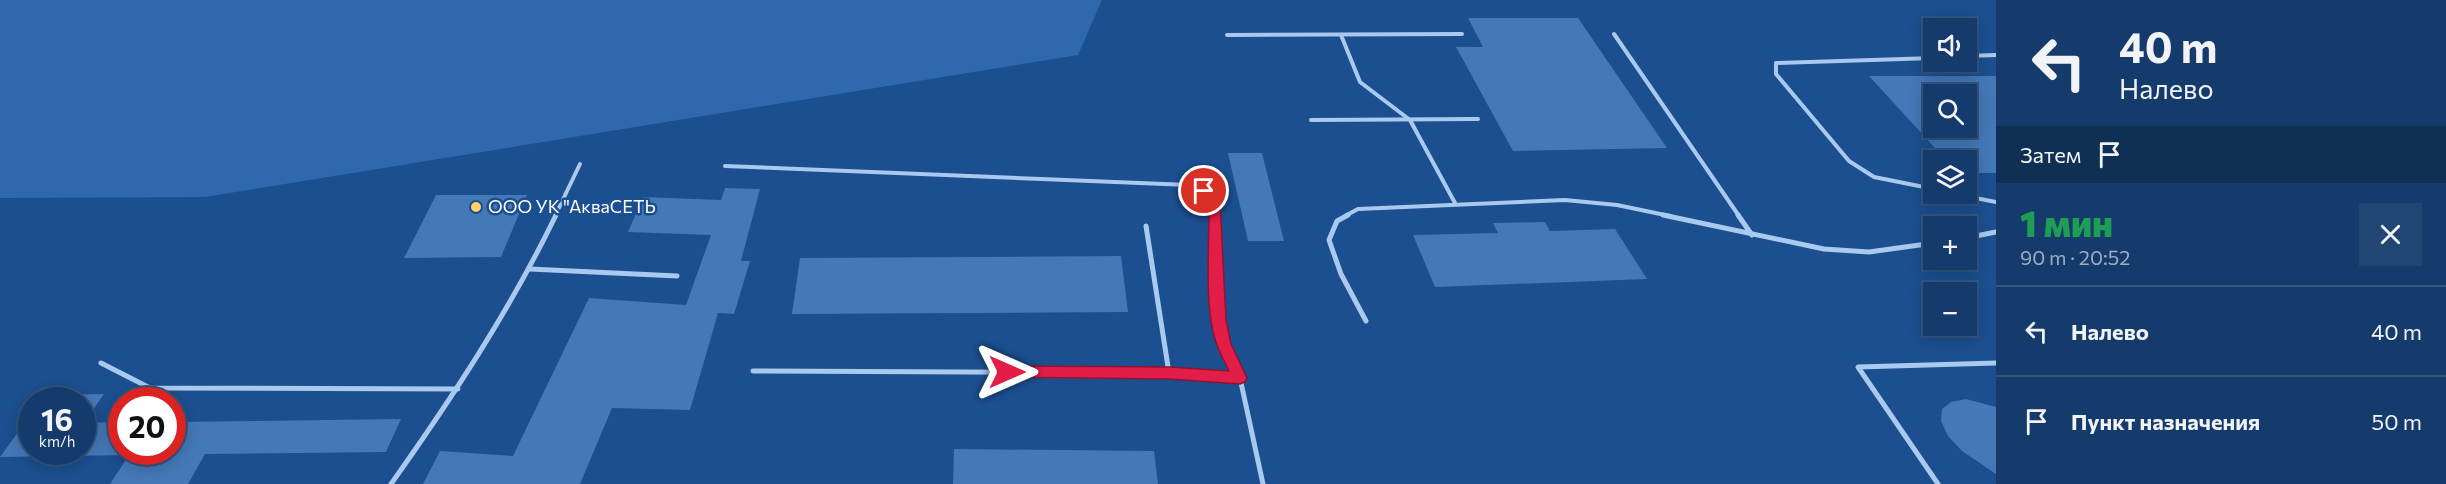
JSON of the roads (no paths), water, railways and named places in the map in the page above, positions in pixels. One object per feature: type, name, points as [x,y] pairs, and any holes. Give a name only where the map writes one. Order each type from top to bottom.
[{"type":"lane","points":[[1227,35],[1462,34]]},
{"type":"lane","points":[[1614,34],[1752,235]]},
{"type":"lane","points":[[1341,35],[1360,82],[1410,120],[1455,203]]},
{"type":"lane","points":[[1977,57],[1996,56]]},
{"type":"lane","points":[[1923,58],[1776,63],[1776,74],[1849,161],[1874,177],[1923,187]]},
{"type":"lane","points":[[1311,120],[1478,119]]},
{"type":"lane","points":[[391,484],[458,389],[530,268],[580,164]]},
{"type":"lane","points":[[725,166],[1189,185],[1204,191],[1213,200],[1215,213],[1216,289],[1223,344],[1240,378],[1263,484]]},
{"type":"lane","points":[[1977,198],[1996,202]]},
{"type":"lane","points":[[1366,321],[1341,274],[1329,240],[1337,221],[1358,209],[1564,200],[1606,204],[1824,249],[1869,252],[1923,245]]},
{"type":"lane","points":[[1146,226],[1169,373]]},
{"type":"lane","points":[[1977,236],[1996,232]]},
{"type":"lane","points":[[530,268],[677,276]]},
{"type":"lane","points":[[101,363],[150,388],[458,389]]},
{"type":"lane","points":[[1938,484],[1858,367],[1996,363]]},
{"type":"lane","points":[[753,371],[1169,373],[1240,378]]},
{"type":"place","name":"ООО УК \"АкваСЕТЬ","points":[[476,207]]}]
